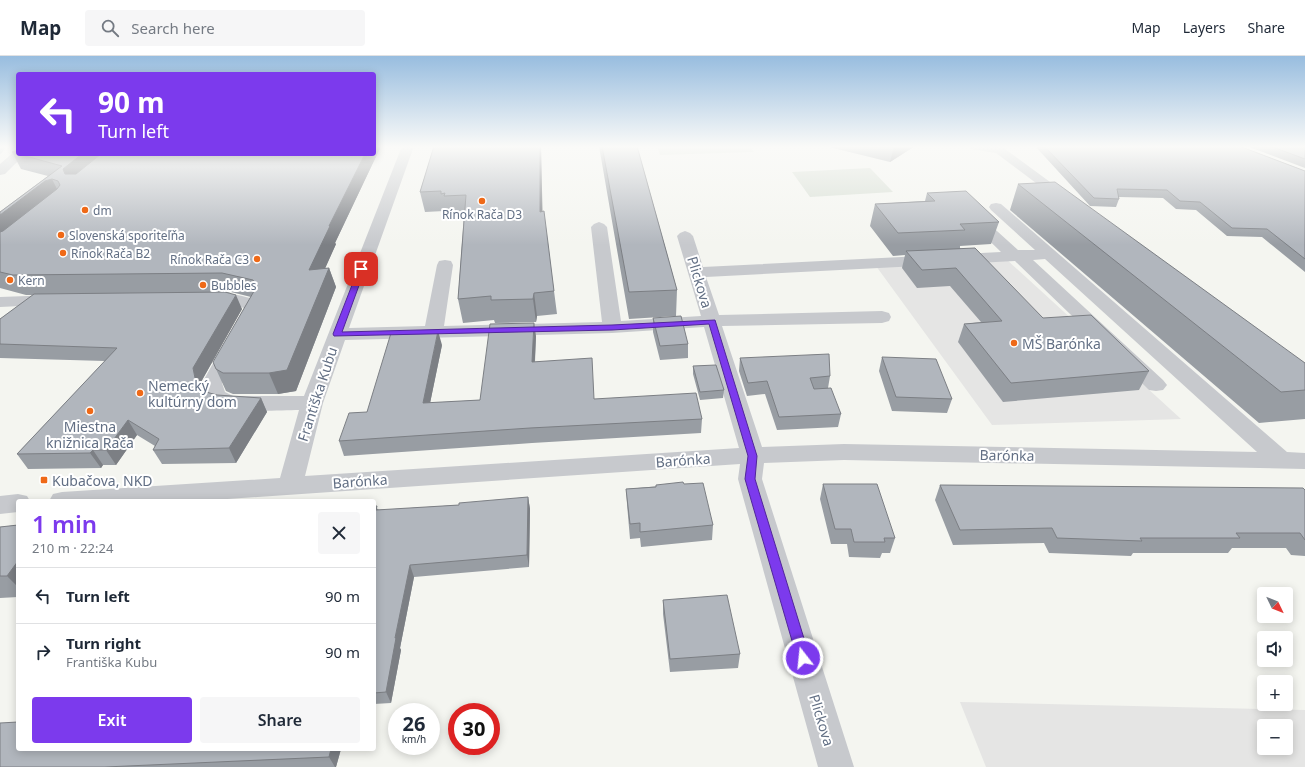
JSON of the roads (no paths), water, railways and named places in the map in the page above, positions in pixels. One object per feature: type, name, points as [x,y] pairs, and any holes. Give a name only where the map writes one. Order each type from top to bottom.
[{"type":"street","name":"Františka Kubu","points":[[290,486],[312,403],[395,179]]},
{"type":"street","points":[[1039,179],[1082,211]]},
{"type":"street","points":[[996,207],[1281,460]]},
{"type":"street","points":[[968,212],[1156,385]]},
{"type":"street","points":[[599,227],[612,327]]},
{"type":"street","name":"Plickova","points":[[685,236],[698,272],[753,456],[750,479],[836,767]]},
{"type":"street","points":[[698,272],[1049,254]]},
{"type":"street","points":[[433,332],[445,265]]},
{"type":"street","points":[[192,299],[231,299],[263,305],[212,383],[215,396],[229,402],[312,403]]},
{"type":"street","points":[[0,302],[74,300]]},
{"type":"street","points":[[337,334],[612,327],[712,321],[882,316]]},
{"type":"street","name":"Barónka","points":[[92,499],[753,456],[844,452],[1305,461]]},
{"type":"street","points":[[0,505],[16,504]]},
{"type":"place","name":"Rínok Rača D3","points":[[482,201]]},
{"type":"place","name":"dm","points":[[85,210]]},
{"type":"place","name":"Slovenská sporiteľňa","points":[[61,235]]},
{"type":"place","name":"Rínok Rača B2","points":[[63,253]]},
{"type":"place","name":"Rínok Rača C3","points":[[257,259]]},
{"type":"place","name":"Kern","points":[[10,280]]},
{"type":"place","name":"Bubbles","points":[[203,285]]},
{"type":"place","name":"MŠ Barónka","points":[[1014,343]]},
{"type":"place","name":"Nemecký kultúrny dom","points":[[140,393]]},
{"type":"place","name":"Miestna knižnica Rača","points":[[90,411]]},
{"type":"place","name":"Kubačova, NKD","points":[[44,480]]}]
